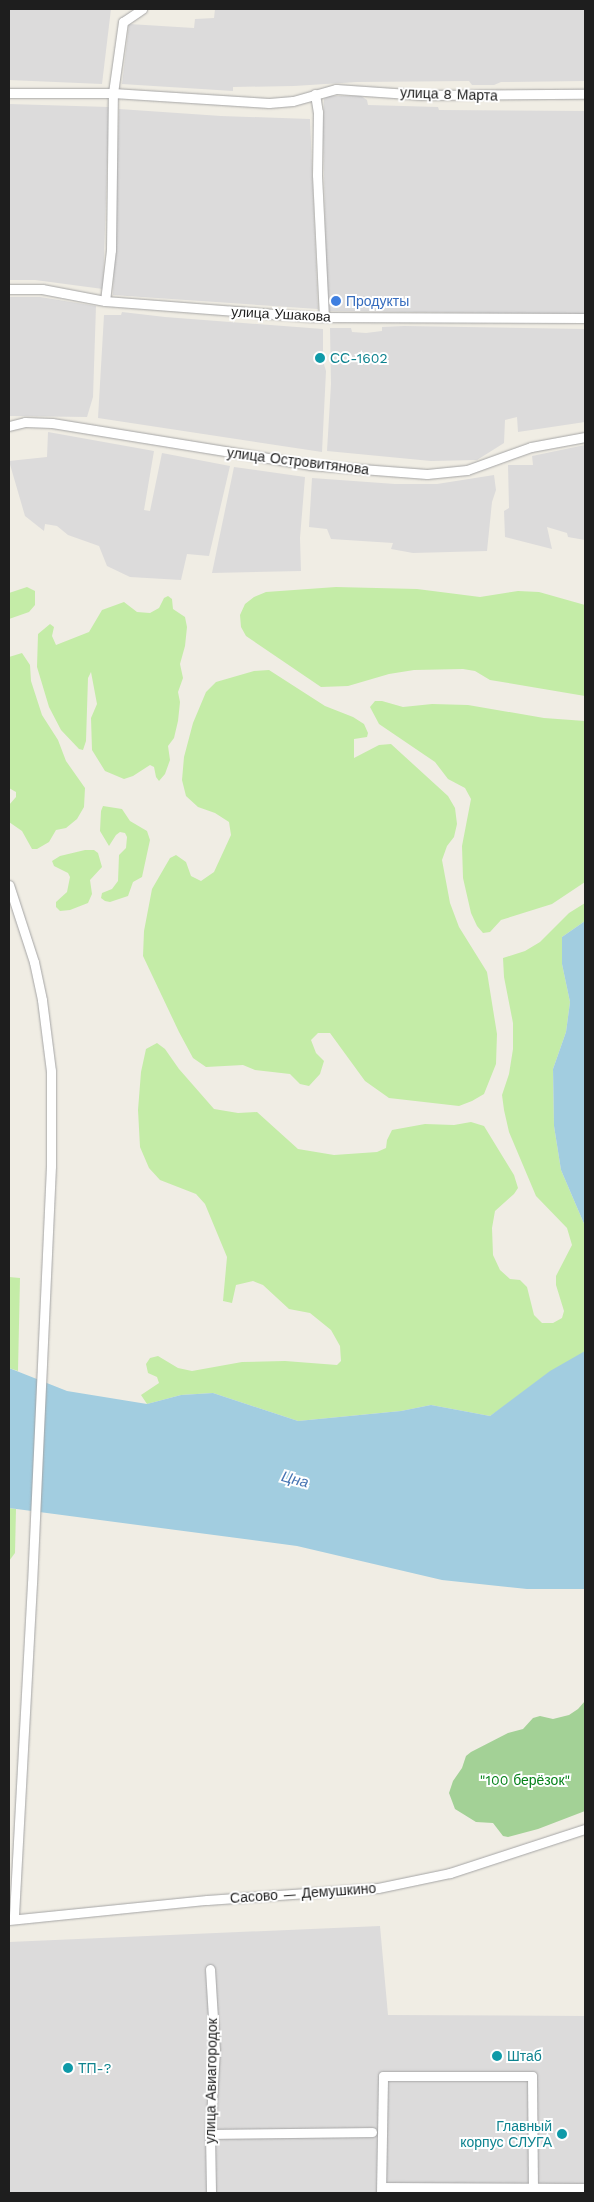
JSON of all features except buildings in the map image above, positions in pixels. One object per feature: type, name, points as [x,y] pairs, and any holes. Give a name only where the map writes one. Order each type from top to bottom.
[{"type":"street","points":[[105,301],[111,250],[113,94],[123,22],[142,9]]},
{"type":"street","name":"улица 8 Марта","points":[[9,93],[113,94],[269,103],[293,101],[336,89],[433,95],[585,94]]},
{"type":"street","points":[[314,94],[318,112],[317,175],[324,317]]},
{"type":"street","name":"улица Ушакова","points":[[9,289],[42,289],[105,301],[324,317],[585,318]]},
{"type":"street","name":"улица Островитянова","points":[[9,426],[25,422],[52,423],[310,465],[427,474],[467,470],[531,447],[585,437]]},
{"type":"street","points":[[9,885],[34,962],[47,1032],[51,1115],[32,1583],[11,1920]]},
{"type":"street","name":"Сасово — Демушкино","points":[[11,1920],[207,1900],[395,1885],[450,1872],[585,1829]]},
{"type":"street","name":"улица Авиагородок","points":[[210,1969],[215,2050],[210,2134],[211,2193]]},
{"type":"street","points":[[533,2190],[532,2076],[383,2076],[381,2190],[533,2190],[585,2188]]},
{"type":"street","points":[[210,2134],[372,2132]]},
{"type":"shaded area","points":[[9,9],[111,9],[102,84],[9,80]]},
{"type":"shaded area","points":[[215,9],[585,9],[585,81],[501,82],[494,85],[472,85],[469,81],[357,82],[233,87],[233,91],[122,84],[129,24],[194,28],[195,19],[214,18]]},
{"type":"shaded area","points":[[329,96],[361,96],[367,100],[368,105],[438,107],[439,110],[585,111],[585,314],[327,311],[323,128],[324,99]]},
{"type":"shaded area","points":[[9,104],[109,107],[103,289],[35,280],[9,280]]},
{"type":"shaded area","points":[[119,109],[221,116],[310,119],[318,309],[113,295]]},
{"type":"shaded area","points":[[9,297],[40,297],[96,306],[93,397],[87,417],[9,416]]},
{"type":"shaded area","points":[[122,312],[323,329],[323,355],[318,356],[318,361],[323,361],[326,371],[322,452],[98,418],[104,315],[121,315]]},
{"type":"shaded area","points":[[382,327],[585,329],[585,422],[518,432],[517,417],[505,420],[504,443],[477,460],[431,461],[327,451],[331,384],[330,328],[351,328],[352,332],[366,333],[382,331]]},
{"type":"shaded area","points":[[48,432],[154,451],[144,510],[150,511],[162,453],[230,466],[209,556],[187,554],[181,580],[130,577],[107,566],[99,546],[68,535],[57,526],[45,524],[44,531],[25,516],[9,461],[47,457]]},
{"type":"shaded area","points":[[585,445],[585,540],[568,537],[567,533],[547,527],[552,549],[505,537],[504,511],[509,508],[508,465],[533,465],[532,456]]},
{"type":"shaded area","points":[[234,467],[305,477],[300,538],[301,571],[212,573]]},
{"type":"shaded area","points":[[494,475],[496,490],[492,502],[487,551],[413,553],[391,549],[393,543],[331,539],[327,529],[309,527],[312,478],[395,484],[437,484]]},
{"type":"shaded area","points":[[380,1926],[388,2015],[585,2016],[585,2193],[9,2193],[9,1942]]},
{"type":"green space","points":[[27,587],[35,591],[35,605],[29,612],[9,619],[9,593]]},
{"type":"green space","points":[[336,587],[417,589],[480,597],[518,591],[539,592],[585,605],[585,696],[490,680],[475,671],[463,669],[414,670],[389,674],[348,686],[321,687],[246,636],[241,627],[240,615],[245,604],[254,597],[266,592]]},
{"type":"green space","points":[[168,596],[172,599],[173,609],[185,617],[187,627],[185,646],[180,664],[183,678],[178,692],[180,702],[178,721],[174,738],[168,746],[170,760],[165,774],[159,781],[154,767],[150,765],[133,776],[124,779],[105,771],[92,750],[91,718],[97,704],[91,672],[88,678],[86,741],[83,750],[79,749],[61,730],[49,707],[37,667],[38,634],[50,624],[54,627],[52,636],[56,645],[89,632],[102,610],[124,602],[137,612],[150,613],[159,608],[164,598]]},
{"type":"green space","points":[[22,653],[30,665],[31,681],[42,715],[58,740],[66,761],[85,788],[84,807],[77,819],[66,828],[56,830],[49,842],[37,849],[32,849],[22,831],[9,822],[9,805],[16,797],[16,792],[9,788],[9,657]]},
{"type":"green space","points":[[269,670],[325,706],[353,717],[364,724],[368,733],[367,737],[354,739],[354,758],[379,745],[391,744],[448,796],[455,808],[457,824],[454,837],[447,846],[442,860],[450,903],[459,927],[487,972],[497,1034],[496,1064],[484,1094],[472,1101],[459,1106],[389,1098],[365,1081],[330,1033],[318,1033],[311,1040],[316,1053],[324,1061],[320,1074],[309,1086],[300,1084],[290,1074],[255,1070],[243,1065],[206,1067],[193,1058],[143,956],[144,931],[152,889],[170,858],[176,855],[186,862],[191,876],[201,881],[214,872],[231,835],[229,822],[215,813],[198,807],[186,796],[182,780],[184,757],[193,723],[206,692],[216,682],[254,671]]},
{"type":"green space","points":[[375,701],[403,707],[432,704],[468,705],[544,718],[585,721],[585,882],[552,904],[501,920],[490,932],[483,933],[477,926],[471,913],[463,878],[462,846],[471,799],[465,788],[448,779],[435,762],[379,724],[370,707]]},
{"type":"green space","points":[[103,806],[122,809],[130,821],[147,831],[150,840],[142,877],[133,882],[128,896],[110,902],[101,898],[102,893],[112,889],[118,881],[119,855],[126,848],[127,837],[125,833],[120,832],[109,846],[100,831]]},
{"type":"green space","points":[[85,850],[94,850],[98,853],[102,867],[90,880],[92,894],[88,903],[70,910],[60,911],[56,907],[56,902],[67,892],[70,877],[68,873],[54,866],[52,861],[60,856]]},
{"type":"green space","points":[[585,903],[585,921],[562,937],[562,964],[570,1002],[566,1032],[553,1069],[554,1126],[561,1170],[585,1226],[585,1352],[490,1416],[431,1405],[401,1411],[298,1421],[213,1393],[181,1395],[147,1404],[141,1395],[159,1383],[157,1377],[148,1373],[146,1364],[150,1358],[158,1356],[178,1368],[192,1371],[242,1362],[285,1361],[337,1365],[341,1361],[340,1346],[331,1330],[310,1313],[289,1309],[263,1285],[253,1281],[236,1285],[232,1303],[223,1301],[227,1257],[205,1204],[196,1194],[160,1180],[149,1168],[140,1147],[138,1110],[141,1072],[146,1049],[157,1043],[165,1049],[179,1069],[214,1109],[238,1113],[257,1112],[298,1149],[334,1155],[377,1152],[386,1148],[387,1140],[392,1130],[425,1124],[454,1125],[471,1122],[484,1126],[514,1175],[518,1188],[495,1211],[492,1228],[493,1255],[500,1270],[510,1279],[520,1280],[527,1287],[534,1315],[542,1323],[553,1323],[562,1318],[564,1311],[556,1285],[556,1276],[572,1245],[567,1228],[536,1196],[509,1132],[504,1110],[502,1095],[509,1074],[513,1049],[513,1023],[504,977],[503,958],[525,951],[540,942],[569,913]]},
{"type":"green space","points":[[9,1277],[20,1278],[18,1371],[9,1368]]},
{"type":"green space","points":[[9,1508],[16,1509],[15,1553],[9,1561]]},
{"type":"green space","name":"\"100 берёзок\"","points":[[585,1701],[585,1811],[538,1829],[508,1837],[503,1836],[493,1823],[476,1822],[455,1809],[449,1793],[466,1756],[508,1733],[523,1729],[533,1718],[540,1716],[553,1719],[569,1715]]},
{"type":"water","points":[[585,921],[585,1226],[561,1170],[554,1126],[553,1069],[566,1032],[570,1002],[562,964],[562,937]]},
{"type":"water","name":"Цна","points":[[585,1351],[585,1589],[527,1589],[442,1580],[297,1546],[9,1508],[9,1368],[67,1391],[147,1404],[181,1395],[213,1393],[298,1421],[401,1411],[431,1405],[490,1416],[550,1371]]},
{"type":"place","name":"Продукты","points":[[336,301]]},
{"type":"place","name":"СС-1602","points":[[320,358]]},
{"type":"place","name":"Штаб","points":[[497,2056]]},
{"type":"place","name":"ТП-?","points":[[68,2068]]},
{"type":"place","name":"Главный корпус СЛУГА","points":[[562,2134]]}]
